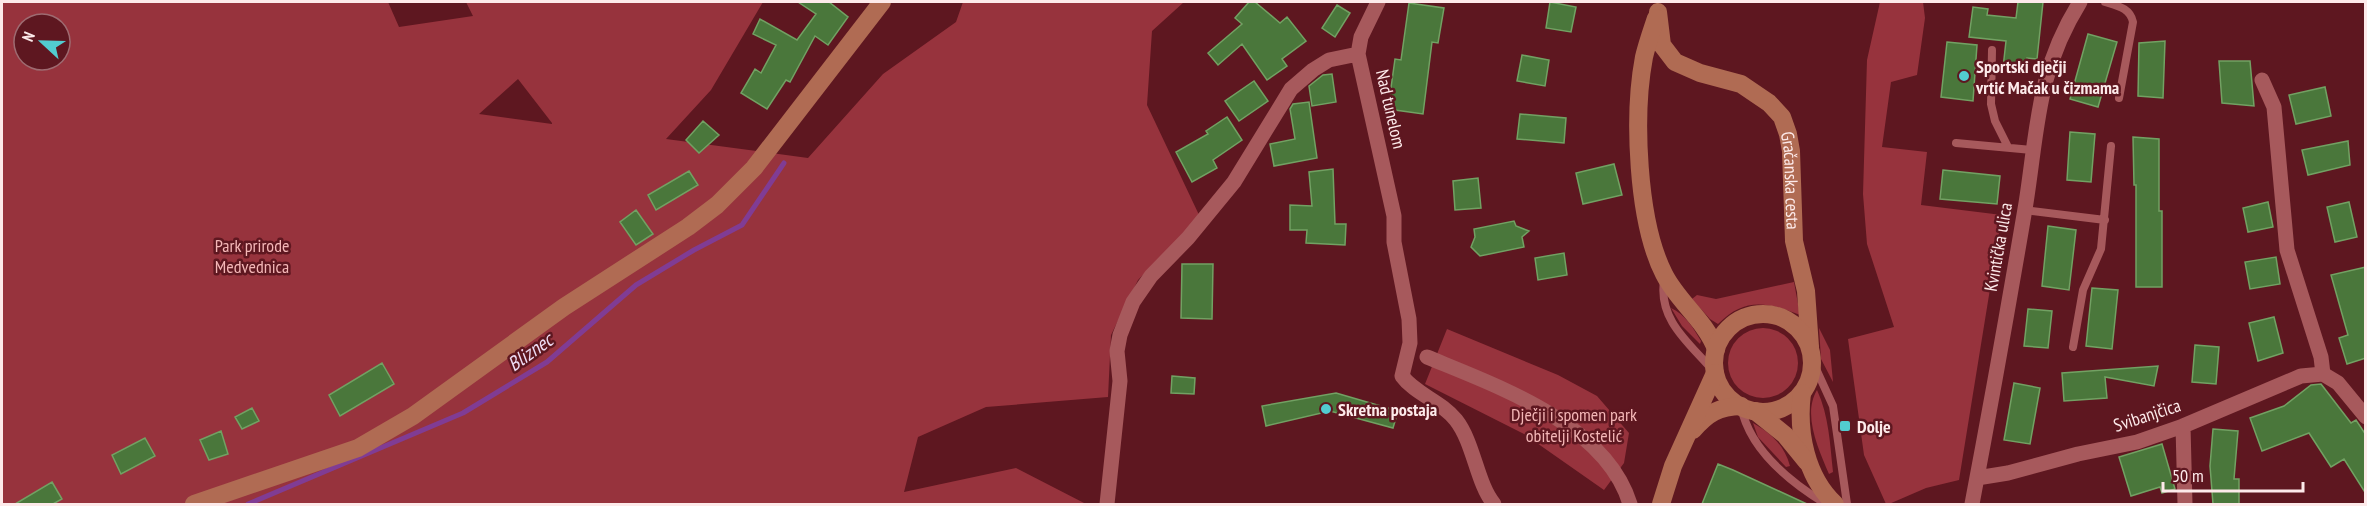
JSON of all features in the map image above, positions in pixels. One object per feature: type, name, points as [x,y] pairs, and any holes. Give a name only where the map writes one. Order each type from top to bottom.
[{"type":"main road","points":[[194,504],[358,448],[413,416],[564,307],[688,227],[717,205],[754,168],[882,2]]},
{"type":"main road","name":"Gračanska cesta","points":[[1660,7],[1662,45],[1675,62],[1686,68],[1741,84],[1769,103],[1782,117],[1791,151],[1794,241],[1806,291],[1811,354]]},
{"type":"main road","name":"Gračanska cesta","points":[[1660,7],[1644,57],[1640,86],[1639,141],[1645,218],[1649,238],[1665,277],[1674,292],[1709,334],[1716,349]]},
{"type":"main road","points":[[1640,86],[1653,71],[1663,67],[1686,68]]},
{"type":"main road","points":[[1661,504],[1686,438],[1715,373],[1716,349],[1721,338],[1735,322],[1746,317],[1762,314],[1784,318],[1794,324],[1801,332],[1811,354],[1808,382],[1802,393],[1788,405],[1774,411],[1723,407],[1709,415],[1686,438]]},
{"type":"main road","points":[[1715,373],[1721,388],[1728,397],[1785,435],[1808,463],[1822,489],[1835,504]]},
{"type":"main road","points":[[1802,393],[1800,423],[1808,463]]},
{"type":"street","points":[[1358,54],[1361,37],[1378,2]]},
{"type":"street","name":"Kvintička ulica","points":[[1972,504],[2024,210],[2040,100],[2053,53],[2080,2]]},
{"type":"street","name":"Nad tunelom","points":[[1107,504],[1120,381],[1117,351],[1120,335],[1132,302],[1151,276],[1194,231],[1234,182],[1291,89],[1329,60],[1358,54],[1394,216],[1394,242],[1409,319],[1410,343],[1402,376],[1408,384],[1429,396],[1457,420],[1494,504]]},
{"type":"street","points":[[2262,80],[2274,107],[2287,250],[2321,357],[2323,374],[2338,383],[2366,417]]},
{"type":"street","points":[[1427,357],[1512,394],[1576,431],[1600,454],[1619,480],[1630,504]]},
{"type":"street","name":"Svibanjčica","points":[[1977,478],[2008,473],[2078,454],[2137,442],[2183,426],[2301,376],[2323,374]]},
{"type":"street","points":[[2183,426],[2185,504]]},
{"type":"lane","points":[[2105,2],[2126,10],[2131,14],[2133,22],[2119,98]]},
{"type":"lane","points":[[1992,50],[1991,104],[1995,121],[2008,147]]},
{"type":"lane","points":[[1956,143],[2032,150]]},
{"type":"lane","points":[[2073,347],[2083,290],[2101,249],[2111,146]]},
{"type":"lane","points":[[2024,210],[2105,220]]},
{"type":"lane","points":[[1665,277],[1663,292],[1672,325],[1715,373]]},
{"type":"lane","points":[[1811,354],[1833,406],[1847,504]]},
{"type":"lane","points":[[1748,409],[1747,430],[1757,446],[1786,474],[1826,504]]},
{"type":"green space","name":"Park prirode Medvednica","points":[[2,2],[388,2],[399,27],[473,16],[466,2],[763,2],[711,90],[666,139],[808,158],[883,74],[956,22],[963,2],[1184,2],[1152,31],[1147,105],[1200,217],[1138,280],[1111,335],[1108,397],[986,407],[918,437],[904,492],[1016,468],[1086,504],[2,504]],"holes":[[[518,79],[552,124],[479,114]]]},
{"type":"green space","points":[[1880,2],[1923,2],[1925,18],[1917,75],[1891,82],[1882,147],[1927,152],[1921,205],[2002,215],[1959,480],[1926,488],[1889,504],[1886,504],[1864,455],[1848,339],[1894,327],[1867,244],[1863,194],[1867,60]]},
{"type":"green space","points":[[1794,282],[1800,315],[1777,307],[1756,304],[1737,309],[1718,324],[1710,319],[1692,299],[1697,295],[1716,299]]},
{"type":"green space","points":[[1671,308],[1689,322],[1701,341],[1700,344],[1682,326]]},
{"type":"green space","points":[[1763,328],[1782,334],[1792,344],[1798,363],[1792,382],[1782,392],[1763,398],[1744,392],[1734,382],[1728,363],[1734,344],[1744,334]]},
{"type":"green space","points":[[1819,328],[1830,350],[1833,382],[1821,359]]},
{"type":"green space","name":"Dječji i spomen park obitelji Kostelić","points":[[1447,329],[1558,375],[1597,396],[1629,433],[1624,463],[1604,490],[1524,434],[1425,384]]},
{"type":"green space","points":[[1817,390],[1828,430],[1833,472],[1829,474],[1817,443],[1812,421],[1811,410]]},
{"type":"green space","points":[[1753,423],[1776,441],[1790,466],[1786,467],[1758,437]]},
{"type":"building","points":[[798,2],[829,2],[848,17],[828,45],[815,36],[790,82],[786,80],[767,109],[741,93],[755,69],[761,73],[776,45],[753,34],[760,19],[797,40],[816,14]]},
{"type":"building","points":[[1249,2],[1255,2],[1280,23],[1287,17],[1306,41],[1282,59],[1287,66],[1267,80],[1242,44],[1218,65],[1208,53],[1242,24],[1235,18]]},
{"type":"building","points":[[1550,2],[1576,7],[1571,32],[1546,28]]},
{"type":"building","points":[[2018,2],[2043,2],[2037,59],[2027,58],[2026,70],[2003,68],[2006,41],[1969,37],[1973,7],[1988,9],[1987,15],[2016,18]]},
{"type":"building","points":[[1409,3],[1444,8],[1438,43],[1432,42],[1423,114],[1388,109],[1395,59],[1401,60]]},
{"type":"building","points":[[1337,5],[1350,13],[1335,37],[1322,28]]},
{"type":"building","points":[[2088,34],[2117,42],[2098,107],[2070,99]]},
{"type":"building","points":[[2165,41],[2163,98],[2138,96],[2139,43]]},
{"type":"building","points":[[1947,42],[1977,45],[1973,101],[1941,97]]},
{"type":"building","points":[[1522,55],[1549,60],[1545,86],[1517,81]]},
{"type":"building","points":[[2219,61],[2250,61],[2254,106],[2222,103]]},
{"type":"building","points":[[1332,74],[1336,102],[1312,106],[1309,86],[1323,75]]},
{"type":"building","points":[[1254,81],[1268,101],[1239,121],[1225,101]]},
{"type":"building","points":[[2325,87],[2331,116],[2296,124],[2289,95]]},
{"type":"building","points":[[1309,102],[1317,158],[1274,166],[1270,144],[1295,139],[1290,109],[1293,104]]},
{"type":"building","points":[[1520,114],[1566,118],[1564,143],[1517,139]]},
{"type":"building","points":[[1227,117],[1242,140],[1213,160],[1217,168],[1192,182],[1176,152],[1208,134],[1206,131]]},
{"type":"building","points":[[703,121],[719,135],[699,153],[686,140]]},
{"type":"building","points":[[2070,132],[2095,134],[2091,182],[2067,180]]},
{"type":"building","points":[[2133,137],[2159,139],[2162,287],[2136,287],[2136,185],[2134,185]]},
{"type":"building","points":[[2348,141],[2350,165],[2308,175],[2302,150]]},
{"type":"building","points":[[1614,164],[1622,195],[1583,204],[1576,173]]},
{"type":"building","points":[[1333,169],[1335,224],[1346,224],[1345,245],[1306,243],[1307,230],[1290,230],[1290,205],[1312,206],[1309,172]]},
{"type":"building","points":[[1943,170],[2000,176],[1997,204],[1940,199]]},
{"type":"building","points":[[689,171],[698,185],[656,210],[648,195]]},
{"type":"building","points":[[1478,178],[1481,208],[1455,210],[1453,181]]},
{"type":"building","points":[[2268,202],[2273,227],[2248,232],[2243,208]]},
{"type":"building","points":[[2349,202],[2357,237],[2335,242],[2327,207]]},
{"type":"building","points":[[636,210],[653,234],[636,245],[620,222]]},
{"type":"building","points":[[1514,221],[1516,226],[1529,231],[1522,237],[1524,247],[1480,256],[1471,247],[1475,237],[1474,229]]},
{"type":"building","points":[[2048,226],[2076,230],[2069,290],[2042,286]]},
{"type":"building","points":[[1564,253],[1567,275],[1538,280],[1535,258]]},
{"type":"building","points":[[2276,257],[2280,284],[2250,289],[2245,262]]},
{"type":"building","points":[[1182,264],[1213,264],[1212,319],[1181,318]]},
{"type":"building","points":[[2366,267],[2366,358],[2347,364],[2339,338],[2348,335],[2331,275]]},
{"type":"building","points":[[2092,288],[2118,290],[2112,349],[2086,346]]},
{"type":"building","points":[[2028,309],[2052,311],[2048,348],[2024,346]]},
{"type":"building","points":[[2274,317],[2283,353],[2258,361],[2249,323]]},
{"type":"building","points":[[2195,345],[2219,347],[2216,384],[2192,382]]},
{"type":"building","points":[[382,363],[394,384],[340,416],[329,395]]},
{"type":"building","points":[[2158,366],[2154,386],[2105,377],[2107,398],[2064,401],[2062,373]]},
{"type":"building","points":[[1172,376],[1195,378],[1194,394],[1171,393]]},
{"type":"building","points":[[2014,383],[2040,388],[2030,444],[2004,440]]},
{"type":"building","points":[[2321,384],[2351,423],[2356,420],[2366,435],[2366,494],[2344,459],[2331,467],[2309,433],[2262,451],[2250,418],[2284,406],[2311,385]]},
{"type":"building","name":"Skretna postaja","points":[[1336,393],[1398,411],[1393,428],[1330,411],[1266,426],[1262,406]]},
{"type":"building","points":[[252,408],[259,421],[242,429],[235,417]]},
{"type":"building","points":[[2213,429],[2238,431],[2234,479],[2239,479],[2239,504],[2213,504],[2210,466]]},
{"type":"building","points":[[221,431],[228,454],[209,460],[200,440]]},
{"type":"building","points":[[145,438],[155,456],[121,474],[112,455]]},
{"type":"building","points":[[2162,444],[2175,489],[2162,493],[2160,487],[2131,496],[2119,457]]},
{"type":"building","points":[[1718,464],[1733,470],[1807,504],[1702,504]]},
{"type":"building","points":[[52,482],[62,499],[53,504],[15,504]]},
{"type":"waterway","name":"Bliznec","points":[[248,504],[463,413],[547,362],[636,285],[694,250],[742,225],[784,163]]},
{"type":"place","name":"Sportski dječji vrtić Mačak u čizmama","points":[[1964,76]]},
{"type":"place","name":"Skretna postaja","points":[[1326,409]]},
{"type":"place","name":"Dolje","points":[[1845,426]]}]
